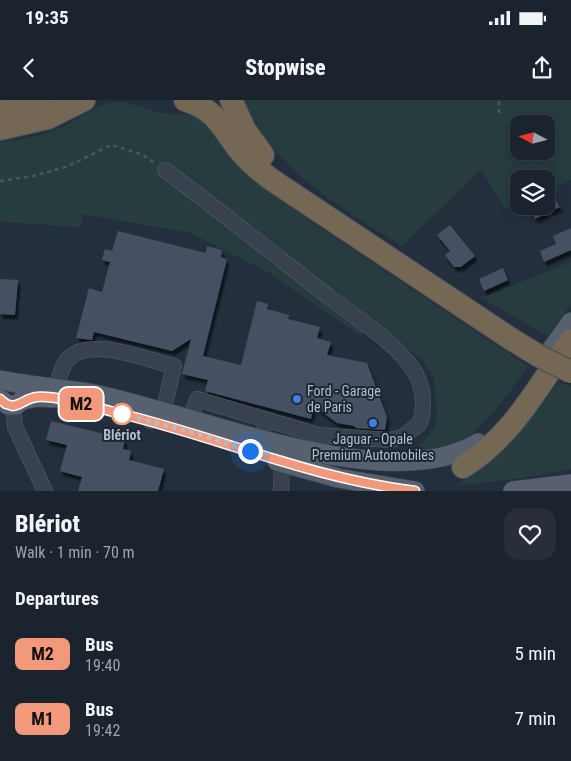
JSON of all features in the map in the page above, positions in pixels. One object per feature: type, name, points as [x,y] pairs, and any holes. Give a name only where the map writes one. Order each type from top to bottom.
[{"type":"highway","points":[[0,112],[48,100]]},
{"type":"highway","points":[[0,129],[48,118],[84,100]]},
{"type":"highway","points":[[185,100],[206,109],[216,116],[247,159],[274,182],[394,261],[514,336],[548,361],[571,372]]},
{"type":"highway","points":[[231,100],[251,141],[285,181],[310,205]]},
{"type":"highway","points":[[514,336],[571,361]]},
{"type":"highway","points":[[438,478],[490,447],[519,416],[571,340]]},
{"type":"main road","points":[[7,393],[55,390],[88,393],[254,446],[373,470],[420,470],[451,461],[473,447],[504,416],[571,322]]},
{"type":"main road","points":[[7,393],[52,398],[191,420],[254,446],[282,462],[362,485],[438,478]]},
{"type":"main road","points":[[513,491],[550,489],[571,484]]},
{"type":"street","points":[[164,170],[282,258],[390,345],[410,364],[421,386],[423,408],[420,423],[409,433],[397,439],[312,434],[197,399],[191,420]]},
{"type":"street","points":[[55,390],[63,368],[70,358],[84,349],[102,348],[174,366],[157,416]]},
{"type":"street","points":[[7,393],[15,427],[45,491]]},
{"type":"street","points":[[254,446],[266,420]]},
{"type":"street","points":[[281,491],[282,462]]},
{"type":"path","points":[[499,100],[499,114]]},
{"type":"path","points":[[0,181],[40,175],[66,167],[110,145],[141,154],[164,170]]},
{"type":"green space","points":[[244,100],[571,100],[571,180],[555,187],[555,170],[510,170],[510,207],[505,209],[481,170],[402,246],[355,217],[311,185],[273,147],[257,125]]},
{"type":"green space","points":[[113,102],[122,102],[162,113],[193,115],[208,123],[240,168],[273,194],[322,229],[528,366],[495,411],[464,441],[449,448],[411,455],[434,428],[437,417],[434,377],[423,361],[373,320],[361,336],[268,272],[191,233],[83,214],[80,227],[0,222],[0,142],[41,135],[64,126],[100,106]]},
{"type":"green space","points":[[571,259],[571,304],[548,336],[481,298],[568,263]]},
{"type":"green space","points":[[558,382],[571,386],[571,469],[523,478],[455,486],[485,464],[512,440]]},
{"type":"building","points":[[555,198],[559,206],[562,206],[555,209]]},
{"type":"building","points":[[533,215],[543,215],[535,219]]},
{"type":"building","points":[[450,225],[475,256],[461,267],[454,267],[445,255],[450,251],[437,235]]},
{"type":"building","points":[[571,228],[571,250],[544,262],[540,251],[556,244],[553,236]]},
{"type":"building","points":[[118,231],[206,253],[207,246],[222,250],[221,257],[227,259],[203,356],[241,365],[257,301],[268,304],[267,309],[289,315],[288,319],[320,327],[317,338],[331,342],[327,355],[367,363],[387,417],[385,430],[356,428],[337,423],[314,406],[311,419],[205,391],[208,380],[182,374],[191,339],[172,351],[94,332],[92,340],[76,338],[89,288],[102,292],[110,262],[102,260],[105,249],[112,251]]},
{"type":"building","points":[[503,268],[508,280],[484,291],[479,279]]},
{"type":"building","points":[[0,279],[18,280],[15,315],[0,314]]},
{"type":"building","points":[[51,421],[125,439],[123,449],[131,451],[129,460],[164,469],[158,491],[78,491],[82,477],[60,471],[67,445],[46,440]]},
{"type":"bus line","name":"M2","points":[[0,399],[9,406],[13,406],[27,399],[38,397],[52,398],[198,434],[325,475],[415,491]]},
{"type":"place","name":"Ford - Garage de Paris","points":[[297,399]]},
{"type":"place","name":"Blériot","points":[[122,414]]},
{"type":"place","name":"Jaguar - Opale Premium Automobiles","points":[[373,423]]},
{"type":"route","points":[[122,414],[198,434],[250,451]]}]
